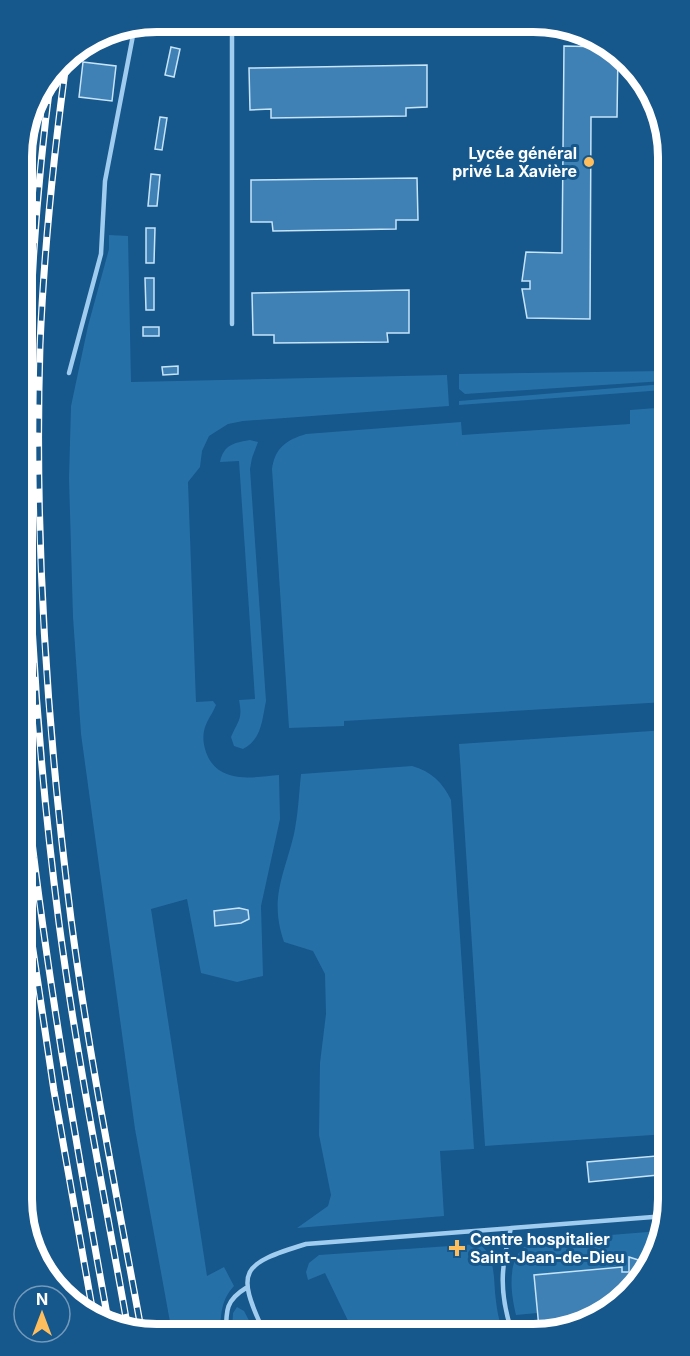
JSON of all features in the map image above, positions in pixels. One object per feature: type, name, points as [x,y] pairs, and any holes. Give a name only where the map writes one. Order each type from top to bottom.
[{"type":"lane","points":[[232,32],[232,324]]},
{"type":"lane","points":[[69,373],[101,254],[105,181],[133,34]]},
{"type":"lane","points":[[260,1324],[246,1288],[247,1278],[252,1268],[262,1261],[306,1244],[657,1217]]},
{"type":"lane","points":[[509,1324],[503,1303],[504,1256],[511,1228]]},
{"type":"lane","points":[[227,1324],[228,1304],[246,1288]]},
{"type":"shaded area","points":[[109,235],[128,236],[131,382],[447,375],[449,406],[228,424],[209,436],[202,451],[200,467],[188,482],[196,702],[213,701],[216,705],[204,731],[205,749],[215,767],[231,776],[279,775],[280,819],[261,906],[263,976],[237,982],[201,973],[187,899],[151,909],[207,1276],[224,1267],[234,1286],[224,1302],[220,1324],[170,1324],[135,1129],[81,734],[73,617],[69,478],[71,406],[88,326],[109,249]]},
{"type":"shaded area","points":[[658,371],[658,381],[465,394],[459,389],[459,374]]},
{"type":"shaded area","points":[[658,384],[658,390],[459,405],[459,401]]},
{"type":"shaded area","points":[[656,408],[658,419],[658,702],[344,721],[344,726],[289,728],[272,469],[279,450],[287,442],[306,434],[461,422],[462,435],[630,424],[630,410]]},
{"type":"shaded area","points":[[250,440],[258,442],[250,469],[266,701],[258,734],[243,749],[234,746],[231,737],[240,716],[239,700],[255,699],[239,461],[220,462],[224,451],[230,445]]},
{"type":"shaded area","points":[[658,731],[658,1135],[485,1146],[459,744]]},
{"type":"shaded area","points":[[412,766],[436,778],[451,800],[474,1149],[440,1151],[444,1216],[297,1228],[328,1206],[331,1195],[319,1135],[320,1063],[326,1014],[325,974],[313,951],[284,942],[278,912],[280,887],[294,834],[301,774]]},
{"type":"shaded area","points":[[654,1231],[642,1261],[629,1257],[629,1272],[622,1272],[621,1267],[534,1275],[537,1313],[516,1315],[512,1294],[514,1262],[526,1246],[536,1241]]},
{"type":"shaded area","points":[[479,1244],[489,1255],[491,1262],[501,1324],[350,1324],[325,1273],[308,1280],[306,1272],[309,1263],[319,1255]]},
{"type":"shaded area","points":[[237,1307],[244,1311],[251,1324],[232,1324],[233,1313]]},
{"type":"building","points":[[564,46],[593,47],[618,65],[617,117],[591,117],[590,319],[527,318],[522,289],[530,289],[530,281],[522,281],[526,252],[562,253]]},
{"type":"building","points":[[171,47],[180,49],[174,77],[165,75]]},
{"type":"building","points":[[83,62],[116,66],[112,101],[79,97]]},
{"type":"building","points":[[427,65],[427,107],[406,108],[406,116],[271,118],[271,109],[250,110],[249,68]]},
{"type":"building","points":[[160,117],[167,118],[162,150],[155,149]]},
{"type":"building","points":[[151,174],[160,175],[157,206],[148,206]]},
{"type":"building","points":[[417,178],[418,220],[396,220],[396,229],[273,231],[272,222],[251,222],[251,180]]},
{"type":"building","points":[[146,228],[155,228],[154,263],[146,263]]},
{"type":"building","points":[[145,278],[154,278],[154,310],[146,310]]},
{"type":"building","points":[[409,290],[409,333],[387,333],[388,342],[274,343],[274,335],[253,335],[252,293]]},
{"type":"building","points":[[143,327],[159,327],[159,336],[143,336]]},
{"type":"building","points":[[178,366],[178,374],[163,375],[162,367]]},
{"type":"building","points":[[239,908],[248,910],[249,919],[241,923],[215,926],[214,911]]},
{"type":"building","points":[[658,1156],[658,1175],[589,1182],[587,1162]]},
{"type":"building","points":[[629,1257],[642,1261],[622,1288],[596,1308],[573,1318],[539,1324],[534,1275],[622,1267],[622,1272],[629,1272]]},
{"type":"railway","points":[[65,71],[50,200],[40,345],[39,489],[44,633],[55,776],[78,971],[140,1323]]},
{"type":"railway","points":[[32,288],[39,182],[49,93]]},
{"type":"railway","points":[[32,623],[37,711],[59,923],[91,1126],[126,1320]]},
{"type":"railway","points":[[32,839],[52,989],[107,1314]]},
{"type":"railway","points":[[32,943],[54,1091],[92,1307]]},
{"type":"place","name":"Lycée général privé La Xavière","points":[[589,162]]},
{"type":"place","name":"Centre hospitalier Saint-Jean-de-Dieu","points":[[457,1248]]}]
